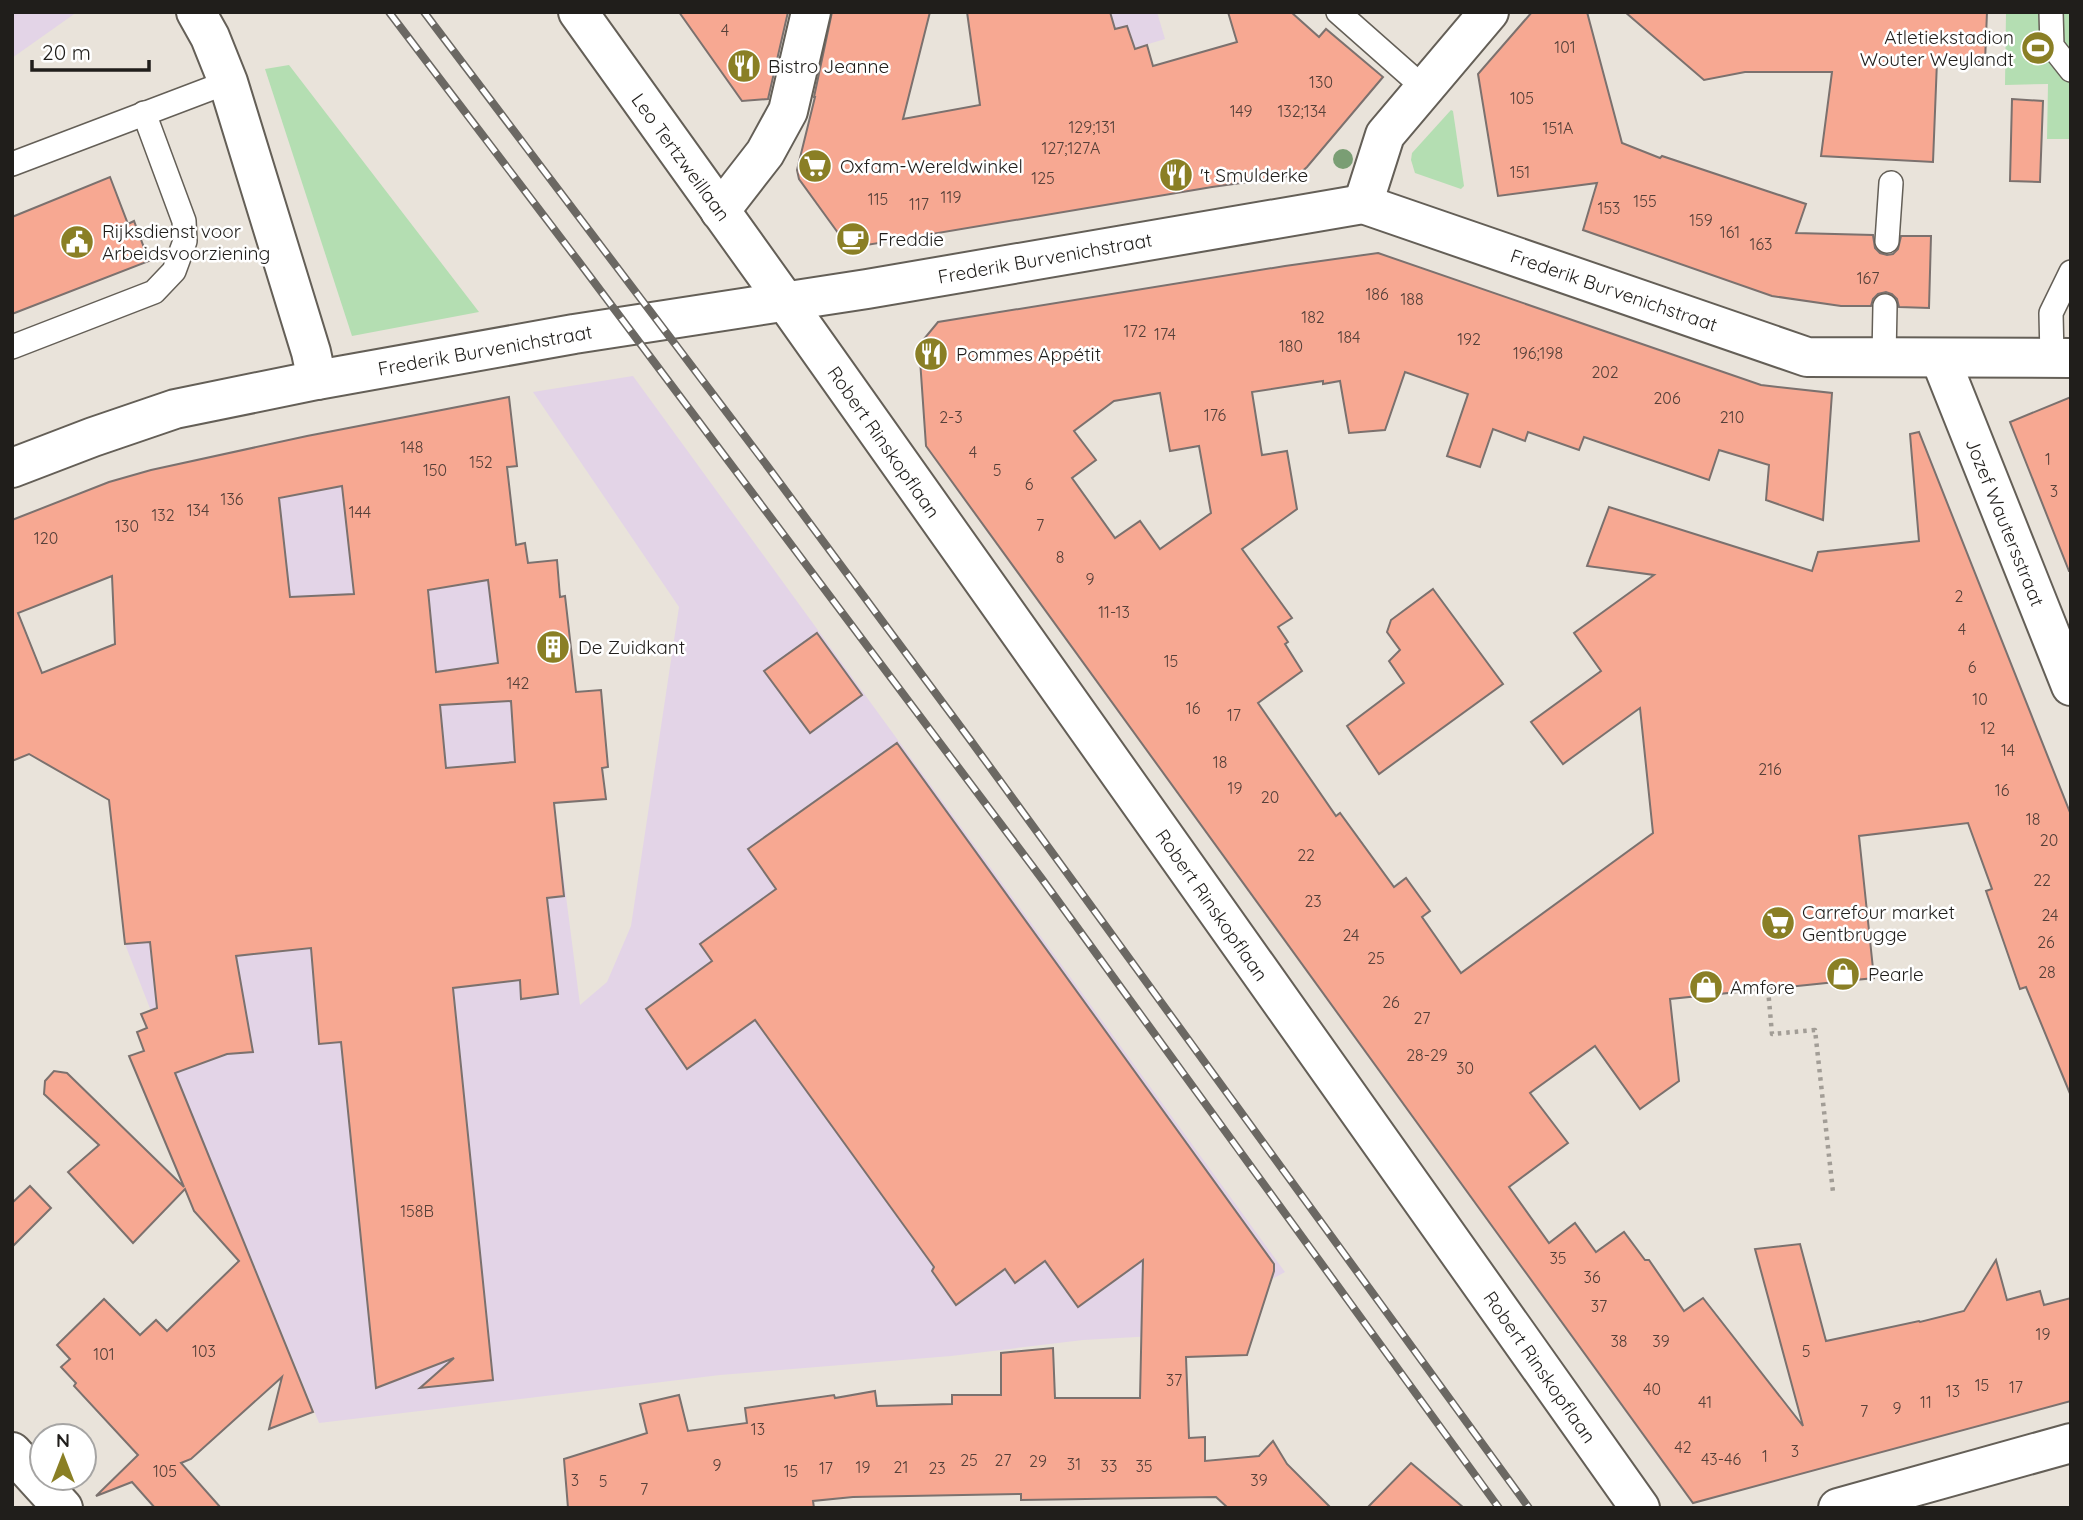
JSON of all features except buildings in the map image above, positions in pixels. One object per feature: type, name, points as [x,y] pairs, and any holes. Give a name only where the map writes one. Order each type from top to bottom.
[{"type":"street","points":[[196,12],[210,37],[228,82],[311,352],[317,380]]},
{"type":"street","name":"Leo Tertzweillaan","points":[[578,12],[785,301]]},
{"type":"street","points":[[720,211],[765,153],[788,111],[811,12]]},
{"type":"street","points":[[1363,204],[1385,135],[1489,12]]},
{"type":"street","name":"Frederik Burvenichstraat","points":[[12,468],[175,409],[317,380],[574,334],[1363,204],[1807,357],[2061,358]]},
{"type":"street","name":"Robert Rinskopflaan","points":[[785,301],[1640,1508]]},
{"type":"street","name":"Jozef Wautersstraat","points":[[1940,358],[2071,686]]},
{"type":"street","points":[[1838,1508],[2071,1443]]},
{"type":"street","points":[[12,1452],[63,1508]]},
{"type":"lane","points":[[1338,12],[1424,88]]},
{"type":"lane","points":[[2051,12],[2052,46],[2071,70]]},
{"type":"lane","points":[[12,164],[228,82]]},
{"type":"lane","points":[[12,347],[154,292],[174,271],[185,241],[184,221],[144,113]]},
{"type":"lane","points":[[1887,242],[1891,183]]},
{"type":"lane","points":[[2061,358],[2051,313],[2071,272]]},
{"type":"lane","points":[[1884,358],[1885,306]]},
{"type":"path","points":[[1768,989],[1772,1034],[1815,1030],[1833,1192]]},
{"type":"shaded area","points":[[12,12],[77,12],[12,58]]},
{"type":"shaded area","points":[[1071,12],[1157,12],[1165,39],[1086,63]]},
{"type":"shaded area","points":[[633,376],[1285,1272],[1172,1335],[1083,1340],[951,1356],[720,1375],[319,1423],[125,944],[101,727],[244,450],[336,431],[352,576],[485,551],[554,803],[580,1005],[607,982],[631,926],[679,607],[533,392]]},
{"type":"green space","name":"Atletiekstadion Wouter Weylandt","points":[[2006,12],[2071,12],[2071,139],[2047,139],[2048,84],[2005,85]]},
{"type":"green space","points":[[289,65],[479,312],[352,336],[265,69]]},
{"type":"green space","points":[[1451,110],[1464,186],[1461,189],[1415,173],[1411,160],[1412,153]]},
{"type":"railway","points":[[389,12],[1042,879],[1499,1508]]},
{"type":"railway","points":[[424,12],[971,741],[1529,1508]]},
{"type":"place","name":"Atletiekstadion Wouter Weylandt","points":[[2038,48]]},
{"type":"place","name":"Bistro Jeanne","points":[[744,66]]},
{"type":"place","name":"Oxfam-Wereldwinkel","points":[[815,166]]},
{"type":"place","name":"'t Smulderke","points":[[1176,175]]},
{"type":"place","name":"Freddie","points":[[853,239]]},
{"type":"place","name":"Rijksdienst voor Arbeidsvoorziening","points":[[77,242]]},
{"type":"place","name":"Pommes Appétit","points":[[931,354]]},
{"type":"place","name":"De Zuidkant","points":[[553,647]]},
{"type":"place","name":"Carrefour market Gentbrugge","points":[[1778,923]]},
{"type":"place","name":"Pearle","points":[[1843,974]]},
{"type":"place","name":"Amfore","points":[[1706,987]]}]
